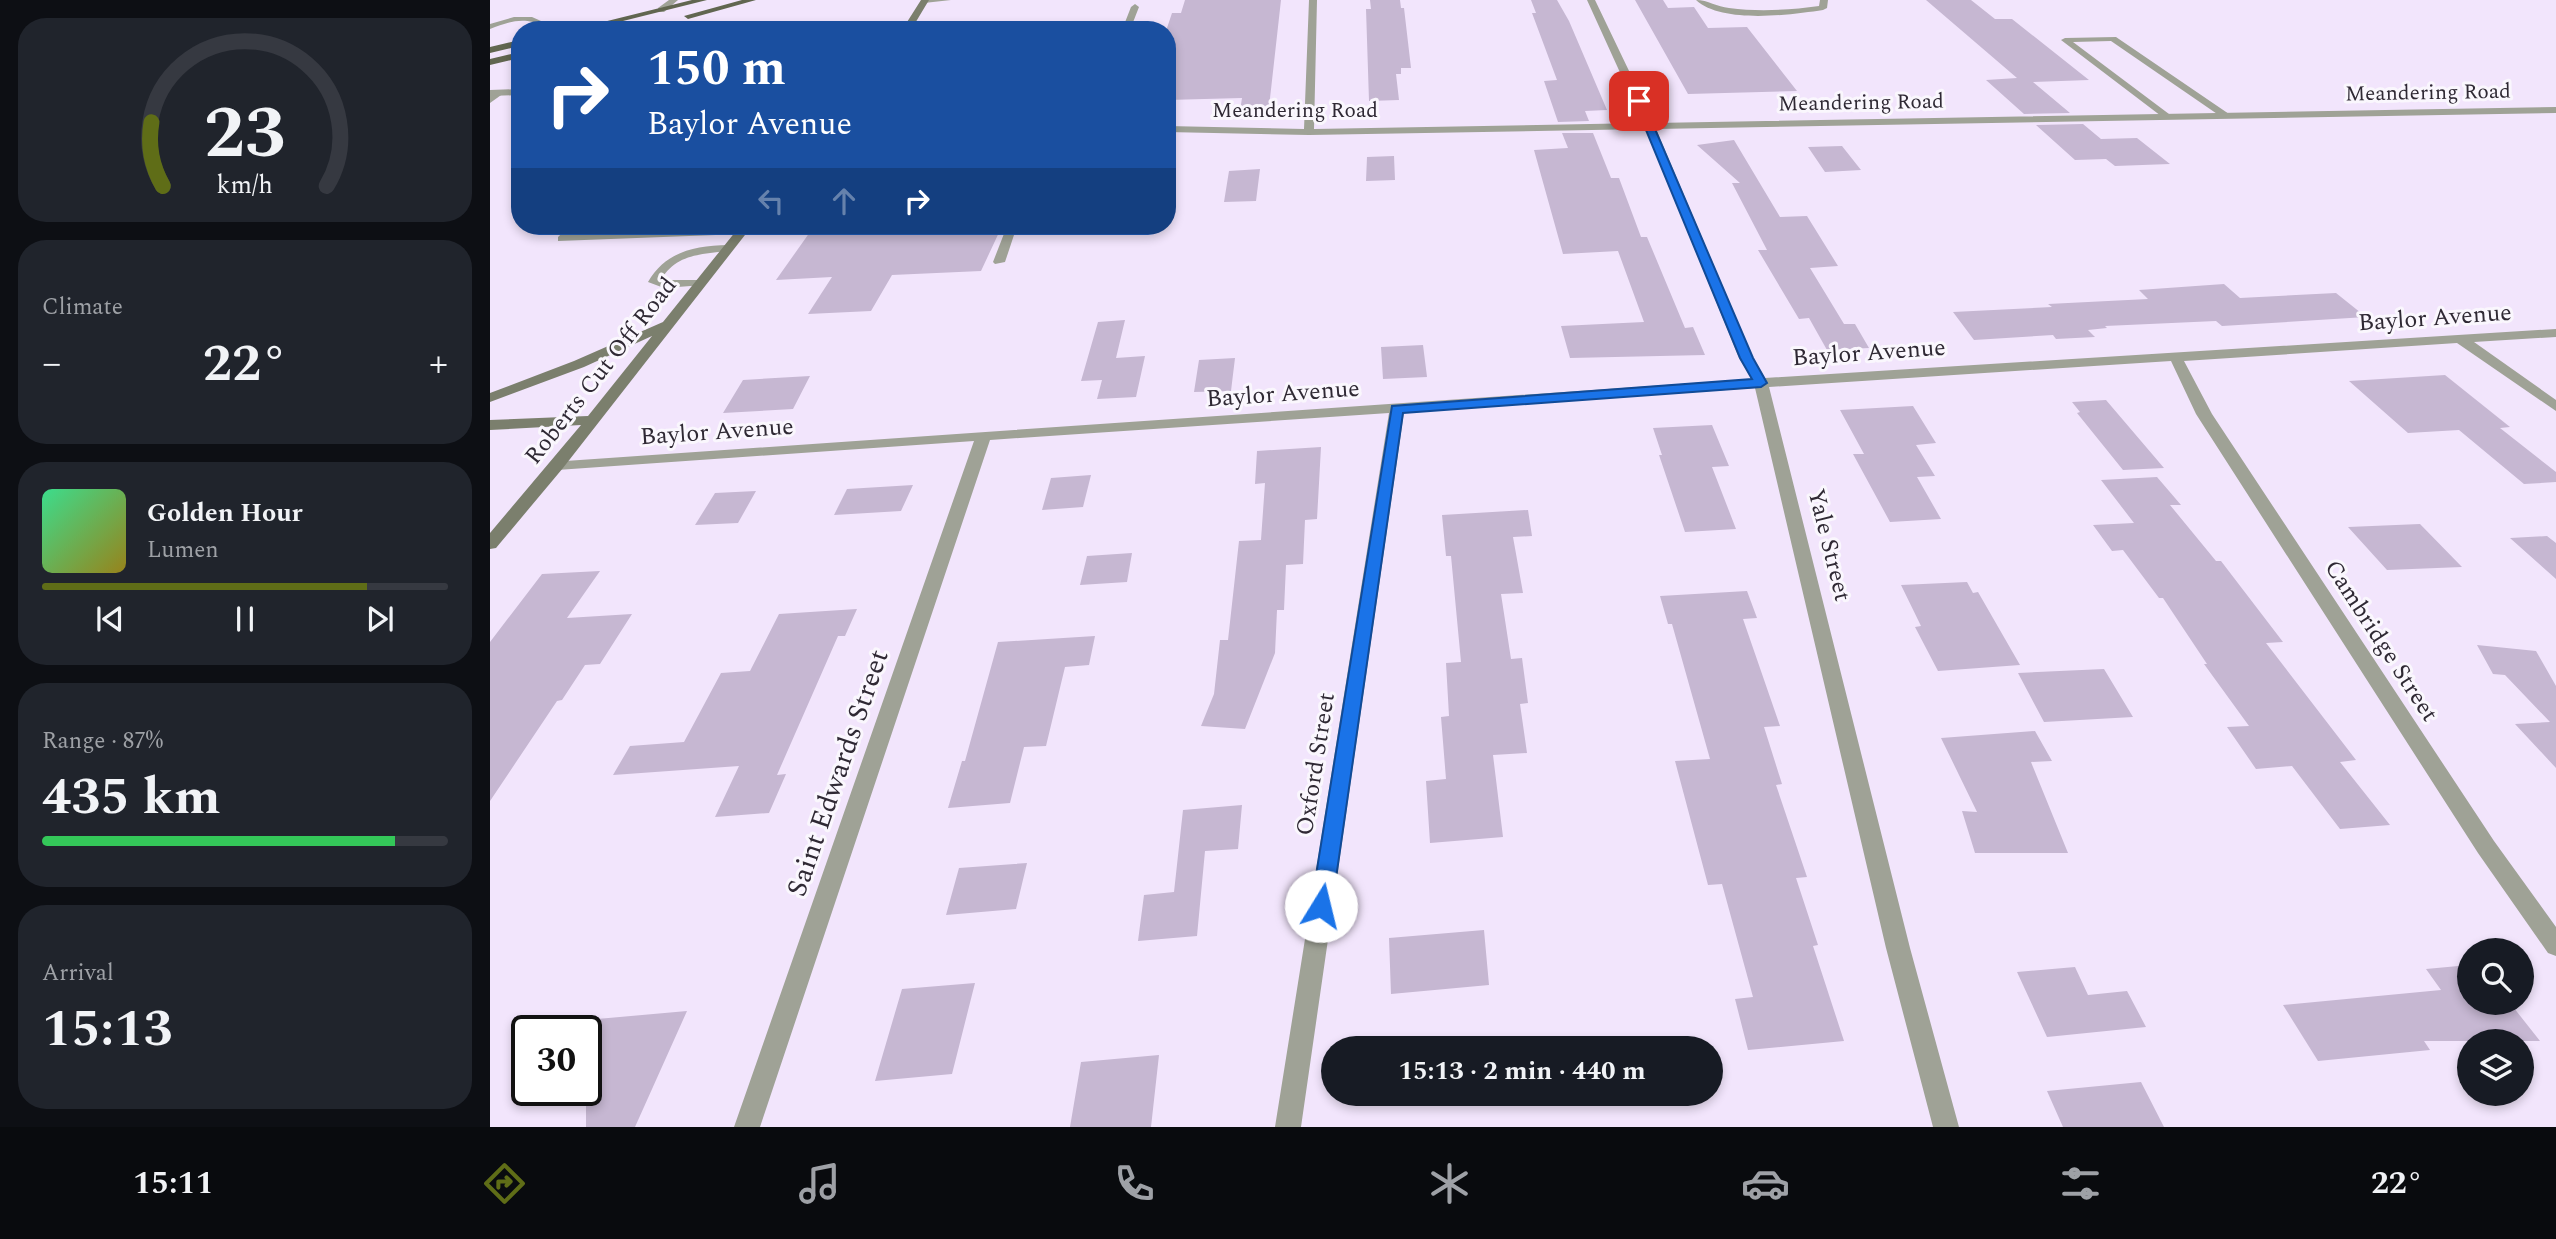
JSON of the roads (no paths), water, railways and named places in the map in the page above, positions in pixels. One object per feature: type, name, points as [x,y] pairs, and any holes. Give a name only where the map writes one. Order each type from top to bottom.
[{"type":"main road","points":[[614,21],[703,0]]},
{"type":"main road","points":[[681,17],[752,0]]},
{"type":"main road","points":[[490,50],[511,45]]},
{"type":"main road","points":[[490,62],[511,57]]},
{"type":"street","points":[[913,21],[925,0]]},
{"type":"street","points":[[1309,132],[1313,0]]},
{"type":"street","name":"Yale Street","points":[[1591,0],[1650,126],[1746,358],[1761,383],[1898,948],[1946,1127]]},
{"type":"street","points":[[1129,21],[1135,4]]},
{"type":"street","name":"Meandering Road","points":[[1176,128],[1309,132],[2556,110]]},
{"type":"street","name":"Roberts Cut Off Road","points":[[490,544],[557,465],[738,235]]},
{"type":"street","points":[[490,398],[579,364],[666,325]]},
{"type":"street","name":"Baylor Avenue","points":[[557,465],[1761,383],[2556,333]]},
{"type":"street","points":[[2460,339],[2556,407]]},
{"type":"street","name":"Cambridge Street","points":[[2175,356],[2204,414],[2486,847],[2556,946]]},
{"type":"street","name":"Oxford Street","points":[[1287,1127],[1397,409]]},
{"type":"street","points":[[490,425],[592,421]]},
{"type":"street","name":"Saint Edwards Street","points":[[747,1127],[983,438]]},
{"type":"lane","points":[[661,10],[674,0]]},
{"type":"lane","points":[[925,0],[947,0]]},
{"type":"lane","points":[[1700,0],[1712,9],[1733,12],[1823,8],[1824,0]]},
{"type":"lane","points":[[490,27],[512,19],[530,18],[537,21]]},
{"type":"lane","points":[[2168,117],[2065,40],[2113,39],[2226,116]]},
{"type":"lane","points":[[490,100],[495,93]]},
{"type":"lane","points":[[566,235],[562,239],[628,235]]},
{"type":"lane","points":[[999,262],[1009,235]]},
{"type":"lane","points":[[700,283],[664,285],[654,282],[658,272],[685,252],[728,248]]}]
